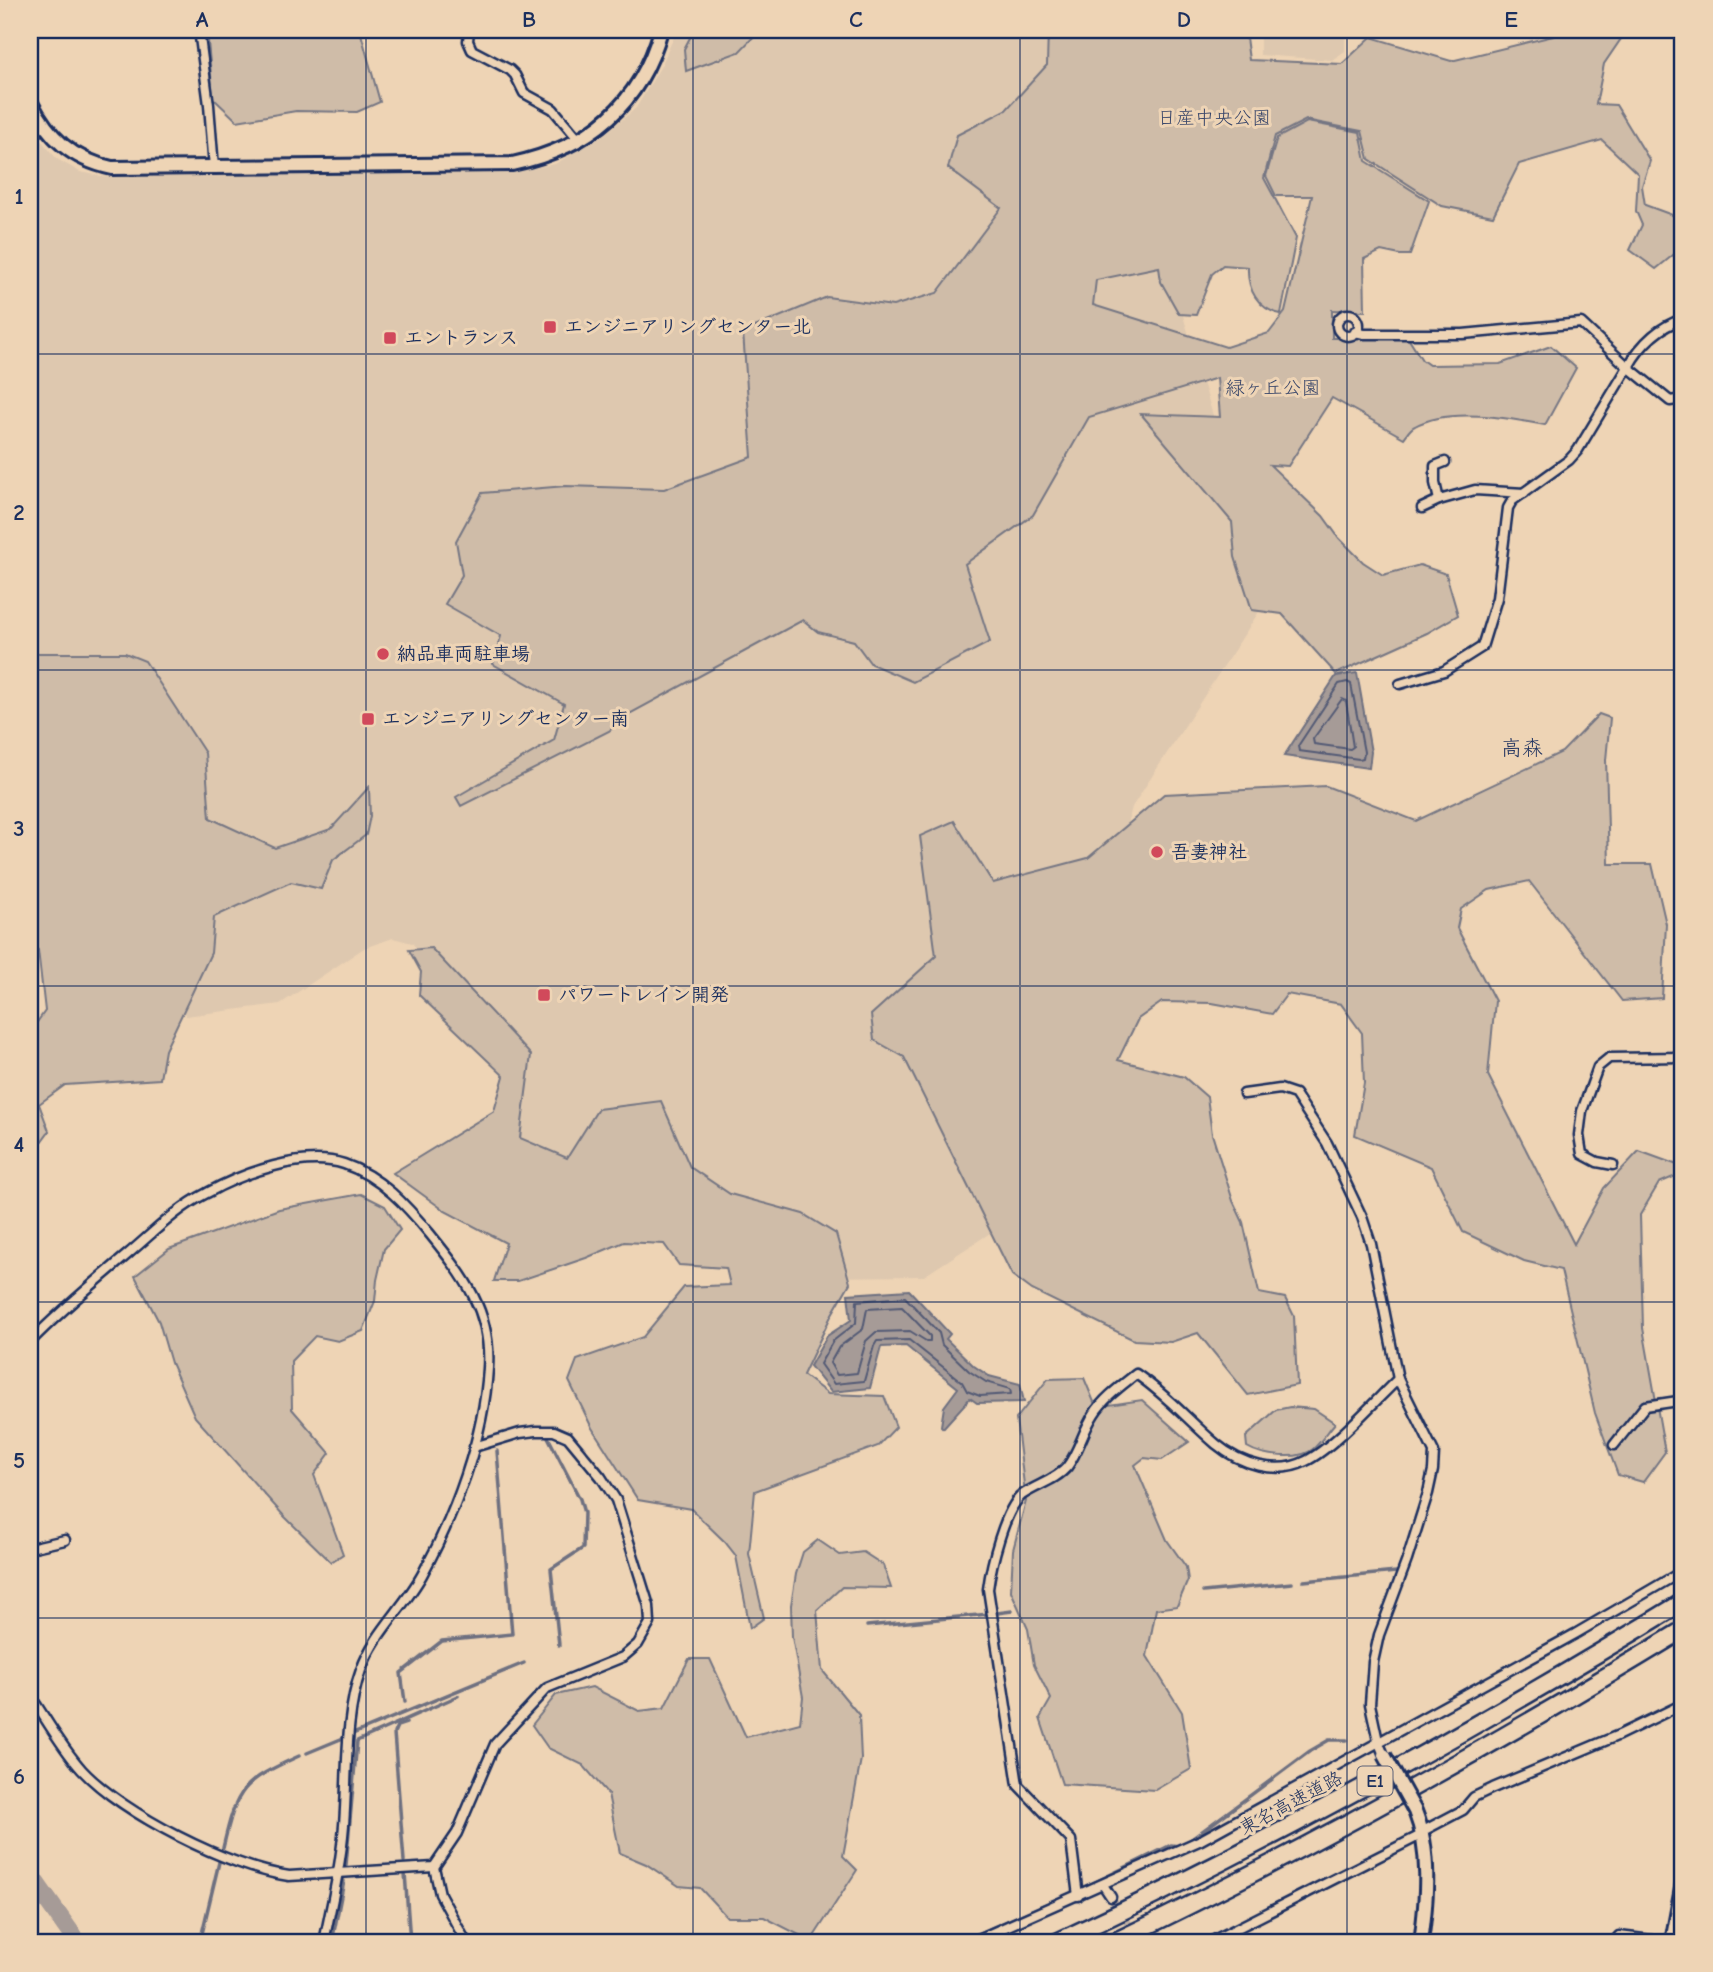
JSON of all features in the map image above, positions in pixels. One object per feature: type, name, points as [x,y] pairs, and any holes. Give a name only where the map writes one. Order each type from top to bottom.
[{"type":"highway","name":"東名高速道路","points":[[1057,1942],[1251,1849],[1591,1659],[1683,1602]]},
{"type":"highway","name":"E1","points":[[1114,1942],[1260,1870],[1377,1807],[1500,1739],[1683,1630]]},
{"type":"street","points":[[199,30],[214,168]]},
{"type":"street","points":[[469,30],[468,41],[472,50],[510,70],[524,93],[553,109],[579,140]]},
{"type":"street","points":[[30,101],[45,129],[54,138],[89,161],[112,168],[512,164],[551,154],[601,126],[624,103],[644,75],[662,30]]},
{"type":"street","points":[[1400,684],[1444,671],[1482,647],[1497,597],[1508,508],[1512,501],[1569,460],[1578,450],[1637,350],[1655,332],[1683,318]]},
{"type":"street","points":[[1355,332],[1463,334],[1581,323],[1628,367],[1670,401],[1683,399]]},
{"type":"street","points":[[1439,500],[1435,466],[1445,462]]},
{"type":"street","points":[[1422,508],[1439,500],[1475,490],[1524,493]]},
{"type":"street","points":[[1613,1165],[1597,1162],[1582,1154],[1578,1135],[1582,1111],[1598,1067],[1609,1058],[1683,1057]]},
{"type":"street","points":[[1244,1094],[1280,1089],[1295,1094],[1327,1143],[1362,1217],[1371,1244],[1398,1379],[1434,1452],[1433,1470],[1410,1549],[1379,1635],[1373,1662],[1370,1704],[1378,1741],[1415,1811],[1423,1832],[1426,1855],[1421,1942]]},
{"type":"street","points":[[30,1342],[55,1317],[177,1212],[207,1192],[284,1162],[313,1160],[343,1163],[372,1176],[410,1210],[456,1266],[471,1289],[485,1319],[489,1343],[488,1370],[471,1463],[421,1576],[368,1651],[353,1699],[344,1828],[324,1942]]},
{"type":"street","points":[[1078,1896],[1071,1840],[1018,1785],[988,1590],[992,1561],[1013,1506],[1021,1496],[1064,1470],[1073,1460],[1094,1414],[1111,1394],[1136,1374],[1154,1386],[1217,1445],[1235,1458],[1275,1467],[1293,1466],[1307,1461],[1334,1440],[1398,1379]]},
{"type":"street","points":[[1614,1445],[1645,1406],[1683,1402]]},
{"type":"street","points":[[466,1942],[440,1894],[434,1867],[457,1833],[495,1744],[547,1688],[623,1657],[638,1644],[650,1623],[649,1606],[615,1500],[601,1477],[568,1437],[554,1431],[537,1430],[474,1447]]},
{"type":"street","points":[[30,1548],[65,1540]]},
{"type":"street","points":[[972,1942],[1201,1840],[1683,1571]]},
{"type":"street","points":[[30,1695],[81,1768],[117,1802],[211,1850],[269,1873],[289,1876],[434,1867]]},
{"type":"street","points":[[1210,1942],[1423,1832],[1463,1810],[1474,1797],[1619,1735],[1683,1704]]},
{"type":"street","points":[[1614,1942],[1619,1936],[1670,1942],[1683,1883]]},
{"type":"street","points":[[1103,1885],[1111,1897]]},
{"type":"street","points":[[1229,1942],[1230,1932]]},
{"type":"shaded area","points":[[677,30],[1097,30],[1268,598],[1132,807],[1035,1204],[924,1276],[812,1277],[511,1145],[524,1067],[412,943],[393,938],[364,948],[280,1004],[186,1016],[141,944],[30,848],[30,121],[38,137],[57,159],[80,172],[107,177],[509,173],[555,164],[604,135],[636,108],[661,66]]},
{"type":"shaded area","points":[[1260,30],[1345,30],[1345,51],[1332,60],[1260,55]]},
{"type":"green space","points":[[207,30],[360,30],[380,102],[357,112],[296,111],[237,121],[213,98]]},
{"type":"green space","points":[[694,30],[760,30],[739,52],[686,71],[684,49]]},
{"type":"green space","points":[[1048,30],[1245,30],[1249,60],[1342,64],[1371,37],[1451,61],[1553,36],[1560,30],[1627,30],[1604,64],[1596,104],[1616,105],[1650,161],[1642,186],[1645,205],[1683,219],[1683,247],[1656,269],[1630,250],[1642,225],[1636,211],[1638,174],[1602,140],[1519,164],[1493,216],[1442,206],[1369,159],[1362,131],[1306,120],[1275,136],[1264,178],[1296,238],[1281,314],[1266,308],[1255,297],[1248,267],[1223,265],[1212,274],[1196,315],[1179,314],[1161,282],[1159,267],[1096,280],[1093,305],[1226,347],[1269,333],[1285,312],[1312,196],[1276,196],[1266,176],[1277,138],[1307,122],[1360,132],[1366,161],[1429,201],[1410,255],[1381,251],[1364,259],[1365,311],[1332,310],[1332,338],[1408,338],[1422,360],[1429,365],[1500,364],[1551,346],[1576,368],[1545,425],[1461,415],[1429,420],[1413,427],[1404,438],[1332,398],[1288,466],[1270,465],[1323,516],[1339,538],[1363,562],[1383,575],[1420,565],[1446,574],[1458,615],[1427,633],[1336,674],[1282,614],[1252,610],[1235,557],[1232,522],[1141,414],[1220,417],[1217,378],[1089,417],[1033,515],[965,564],[990,642],[913,682],[871,664],[854,641],[818,632],[803,620],[631,713],[609,731],[461,806],[456,797],[554,740],[564,704],[493,664],[501,636],[445,604],[462,575],[456,541],[482,493],[566,486],[664,489],[752,457],[743,332],[827,297],[893,306],[937,293],[1001,208],[948,168],[957,135],[1006,110],[1047,65]]},
{"type":"green space","points":[[30,653],[125,653],[145,661],[205,753],[210,818],[275,848],[331,829],[369,787],[370,816],[366,835],[333,860],[321,889],[291,882],[214,917],[211,953],[165,1050],[160,1079],[65,1085],[39,1104],[49,1131],[30,1157],[30,1032],[45,1011],[38,950],[30,944]]},
{"type":"green space","points":[[1599,714],[1610,718],[1606,760],[1609,864],[1652,864],[1666,924],[1662,998],[1622,1001],[1529,881],[1489,890],[1461,909],[1457,928],[1495,1001],[1488,1075],[1574,1244],[1604,1188],[1639,1151],[1683,1167],[1683,1173],[1659,1183],[1640,1215],[1643,1328],[1665,1452],[1643,1482],[1618,1475],[1595,1413],[1561,1270],[1524,1261],[1463,1232],[1431,1167],[1355,1135],[1364,1083],[1362,1033],[1341,1004],[1287,994],[1272,1014],[1212,1003],[1162,1002],[1138,1019],[1118,1060],[1184,1077],[1207,1097],[1212,1134],[1233,1201],[1243,1222],[1259,1293],[1285,1298],[1294,1316],[1297,1385],[1248,1395],[1198,1333],[1171,1342],[1134,1340],[1032,1290],[1012,1275],[904,1057],[874,1040],[871,1015],[936,956],[920,836],[954,821],[993,883],[1088,858],[1164,794],[1326,786],[1416,821],[1562,752]]},
{"type":"green space","points":[[431,948],[531,1055],[520,1138],[567,1158],[598,1109],[661,1101],[690,1167],[730,1194],[803,1214],[836,1234],[850,1283],[803,1375],[828,1394],[884,1396],[896,1427],[878,1446],[755,1491],[749,1554],[764,1618],[750,1628],[736,1556],[691,1509],[638,1500],[592,1428],[569,1381],[577,1360],[643,1337],[684,1287],[730,1285],[726,1268],[679,1265],[664,1244],[624,1242],[518,1281],[494,1281],[506,1243],[445,1211],[393,1173],[494,1111],[504,1076],[419,995],[421,972],[409,950]]},
{"type":"green space","points":[[361,1194],[385,1206],[400,1230],[384,1249],[375,1301],[363,1331],[338,1341],[315,1336],[291,1361],[292,1409],[330,1453],[314,1475],[343,1554],[331,1562],[284,1516],[195,1417],[171,1363],[159,1322],[135,1276],[169,1249],[279,1209]]},
{"type":"green space","points":[[1084,1378],[1096,1407],[1142,1400],[1189,1442],[1162,1460],[1144,1458],[1135,1465],[1167,1540],[1186,1567],[1188,1580],[1177,1606],[1156,1609],[1147,1656],[1182,1712],[1191,1769],[1155,1790],[1062,1784],[1040,1718],[1051,1699],[1034,1665],[1028,1629],[1011,1591],[1013,1550],[1026,1501],[1016,1419],[1048,1379]]},
{"type":"green space","points":[[1290,1407],[1314,1409],[1335,1423],[1307,1453],[1271,1455],[1247,1447],[1246,1437],[1276,1410]]},
{"type":"green space","points":[[818,1540],[840,1555],[863,1552],[883,1565],[891,1588],[842,1587],[817,1610],[822,1670],[859,1715],[861,1759],[843,1856],[857,1870],[811,1941],[764,1917],[727,1917],[700,1888],[679,1886],[646,1864],[620,1853],[608,1794],[583,1765],[548,1748],[532,1725],[556,1695],[592,1687],[639,1711],[664,1708],[689,1659],[710,1659],[746,1737],[800,1723],[803,1697],[792,1637],[791,1605],[803,1552]]},
{"type":"water","points":[[1357,673],[1371,752],[1369,768],[1284,756],[1336,676]]},
{"type":"water","points":[[909,1290],[950,1334],[946,1339],[974,1366],[989,1376],[1020,1384],[1024,1402],[977,1403],[970,1398],[943,1428],[944,1407],[958,1388],[906,1346],[881,1347],[870,1388],[831,1392],[810,1366],[827,1336],[851,1320],[848,1294]]},
{"type":"waterway","points":[[548,1437],[580,1499],[584,1513],[583,1548],[551,1569],[559,1645]]},
{"type":"waterway","points":[[405,1702],[401,1673],[442,1641],[512,1634],[497,1451]]},
{"type":"waterway","points":[[1304,1581],[1396,1572]]},
{"type":"waterway","points":[[1203,1592],[1292,1583]]},
{"type":"waterway","points":[[997,1613],[1012,1611]]},
{"type":"waterway","points":[[867,1626],[989,1614]]},
{"type":"waterway","points":[[307,1753],[524,1663]]},
{"type":"waterway","points":[[346,1865],[357,1741],[458,1696]]},
{"type":"waterway","points":[[404,1861],[394,1733],[397,1726],[406,1723]]},
{"type":"waterway","points":[[1189,1841],[1310,1751],[1329,1740],[1347,1740]]},
{"type":"waterway","points":[[223,1848],[233,1812],[245,1789],[265,1773],[299,1756]]},
{"type":"waterway","points":[[959,1942],[1083,1888],[1171,1845],[1179,1846]]},
{"type":"waterway","points":[[200,1942],[220,1858]]},
{"type":"waterway","points":[[405,1873],[410,1942]]},
{"type":"waterway","points":[[30,1875],[77,1942]]},
{"type":"waterway","points":[[332,1942],[344,1881]]},
{"type":"tunnel","points":[[1111,1897],[1140,1942]]},
{"type":"place","name":"エンジニアリングセンター北","points":[[550,327]]},
{"type":"place","name":"エントランス","points":[[390,338]]},
{"type":"place","name":"納品車両駐車場","points":[[383,654]]},
{"type":"place","name":"エンジニアリングセンター南","points":[[368,719]]},
{"type":"place","name":"吾妻神社","points":[[1157,852]]},
{"type":"place","name":"パワートレイン開発","points":[[544,995]]},
{"type":"district","name":"高森","points":[[1522,748]]},
{"type":"park label","name":"日産中央公園","points":[[1214,118]]},
{"type":"park label","name":"緑ヶ丘公園","points":[[1273,388]]}]
